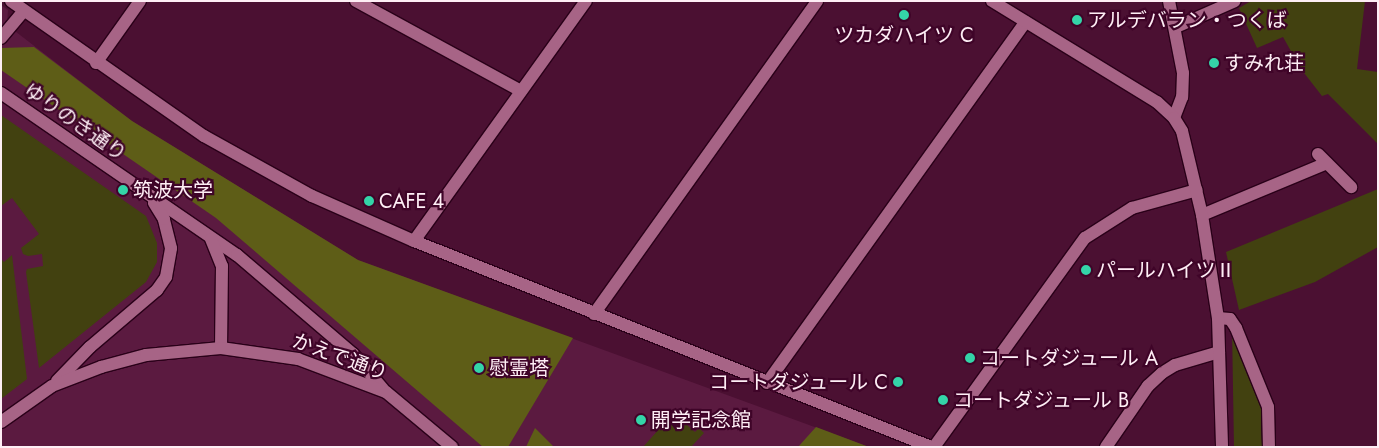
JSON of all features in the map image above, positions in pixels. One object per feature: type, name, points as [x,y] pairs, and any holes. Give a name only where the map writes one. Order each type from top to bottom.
[{"type":"street","points":[[12,1],[96,63],[204,136],[362,220],[766,383],[933,447],[1085,238],[1132,208],[1197,190]]},
{"type":"street","points":[[96,63],[140,1]]},
{"type":"street","points":[[414,241],[586,1]]},
{"type":"street","points":[[594,314],[817,1]]},
{"type":"street","points":[[992,1],[1157,102],[1174,118],[1182,131],[1202,215],[1218,318],[1222,447]]},
{"type":"street","points":[[1169,1],[1176,27],[1182,95],[1174,118]]},
{"type":"street","points":[[1176,27],[1235,1]]},
{"type":"street","points":[[361,2],[521,91]]},
{"type":"street","points":[[1,38],[24,11]]},
{"type":"street","points":[[766,383],[1025,22]]},
{"type":"street","name":"ゆりのき通り","points":[[1,93],[152,199]]},
{"type":"street","points":[[1202,215],[1322,159],[1351,187]]},
{"type":"street","points":[[152,199],[237,255],[353,354],[386,392]]},
{"type":"street","points":[[1,422],[52,386],[90,347],[157,290],[166,277],[171,248],[164,219],[152,199]]},
{"type":"street","points":[[212,239],[222,266],[221,348]]},
{"type":"street","points":[[1218,318],[1230,319],[1236,328],[1268,407],[1269,447]]},
{"type":"street","name":"かえで通り","points":[[52,386],[101,367],[146,355],[221,348],[298,359],[386,392],[452,447]]},
{"type":"street","points":[[1106,447],[1148,386],[1162,373],[1175,365],[1219,352]]},
{"type":"shaded area","points":[[1251,1],[1365,1],[1357,69],[1378,72],[1378,144],[1328,94],[1322,96],[1301,69],[1283,37],[1257,48],[1239,8]]},
{"type":"shaded area","name":"筑波大学","points":[[1,5],[8,10],[7,25],[132,121],[358,260],[869,447],[1,447]]},
{"type":"shaded area","points":[[34,47],[132,121],[358,260],[573,338],[508,447],[483,447],[216,218],[1,70],[1,48]]},
{"type":"shaded area","points":[[1,115],[146,216],[157,243],[157,262],[146,282],[39,368],[26,272],[27,269],[43,266],[42,254],[28,256],[23,254],[21,248],[39,234],[12,198],[1,206]]},
{"type":"shaded area","points":[[1378,189],[1378,247],[1315,282],[1239,310],[1226,252]]},
{"type":"shaded area","points":[[12,255],[27,379],[1,399],[1,259],[4,262]]},
{"type":"shaded area","points":[[1232,328],[1264,406],[1266,447],[1234,447]]},
{"type":"shaded area","points":[[677,409],[681,413],[678,417],[695,432],[699,428],[704,433],[691,447],[643,447]]},
{"type":"shaded area","points":[[816,427],[869,447],[798,447]]},
{"type":"shaded area","points":[[535,428],[554,447],[526,447]]},
{"type":"place","name":"ツカダハイツ C","points":[[904,15]]},
{"type":"place","name":"アルデバラン・つくば","points":[[1077,20]]},
{"type":"place","name":"すみれ荘","points":[[1214,63]]},
{"type":"place","name":"筑波大学","points":[[123,190]]},
{"type":"place","name":"CAFE 4","points":[[369,201]]},
{"type":"place","name":"パールハイツⅡ","points":[[1086,270]]},
{"type":"place","name":"コートダジュール A","points":[[970,358]]},
{"type":"place","name":"慰霊塔","points":[[479,368]]},
{"type":"place","name":"コートダジュール C","points":[[898,382]]},
{"type":"place","name":"コートダジュール B","points":[[943,400]]},
{"type":"place","name":"開学記念館","points":[[641,420]]}]
